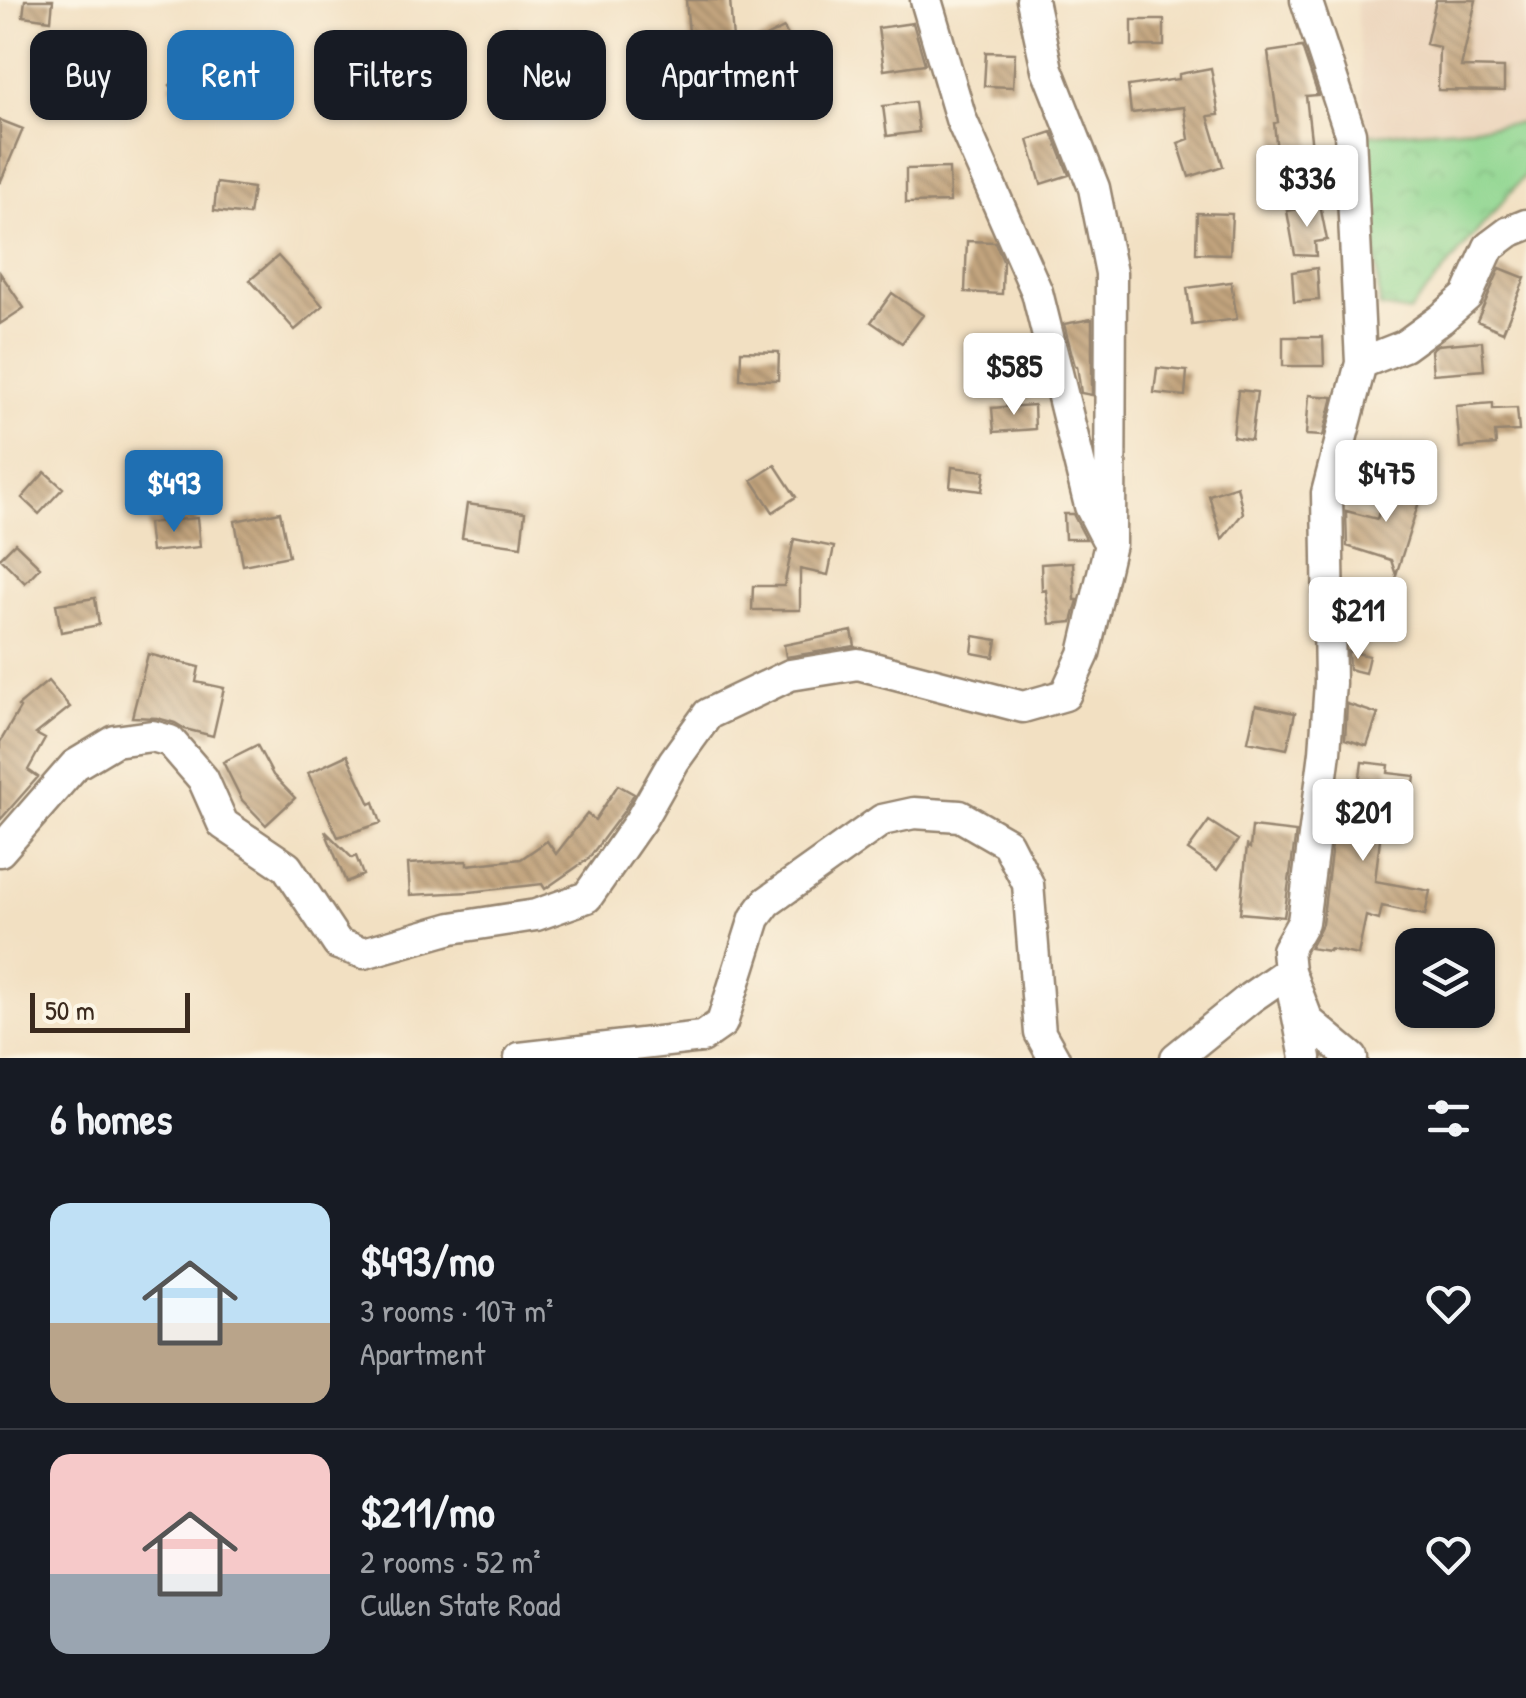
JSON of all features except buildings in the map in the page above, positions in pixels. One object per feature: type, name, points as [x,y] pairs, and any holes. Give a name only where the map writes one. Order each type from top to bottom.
[{"type":"street","points":[[926,0],[962,120],[1037,292],[1090,506],[1110,544]]},
{"type":"street","points":[[0,851],[75,765],[115,741],[152,736],[170,741],[203,779],[223,824],[287,867],[338,944],[364,954],[452,928],[536,915],[587,897],[708,714],[790,675],[858,664],[1023,707],[1065,694],[1084,654],[1110,544],[1111,273],[1094,188],[1047,69],[1032,0]]},
{"type":"street","points":[[1306,0],[1350,133],[1361,364],[1327,493],[1330,684],[1326,735],[1303,922],[1287,950],[1306,1058]]},
{"type":"street","points":[[1361,364],[1404,346],[1442,319],[1467,296],[1489,247],[1526,225]]},
{"type":"street","points":[[520,1058],[702,1037],[722,1024],[755,918],[767,902],[882,820],[914,813],[960,816],[1006,842],[1028,884],[1040,1033],[1054,1058]]},
{"type":"street","points":[[1176,1058],[1289,971]]},
{"type":"street","points":[[1289,971],[1308,1021],[1352,1058]]},
{"type":"shaded area","points":[[1356,0],[1526,0],[1526,123],[1366,135]]},
{"type":"green space","points":[[1526,123],[1526,174],[1409,312],[1380,307],[1366,135]]}]
